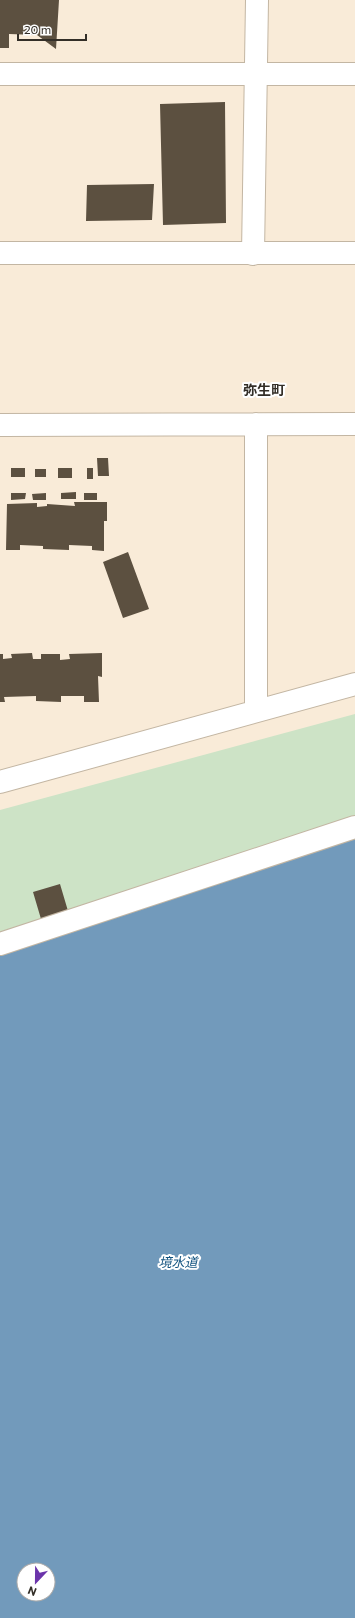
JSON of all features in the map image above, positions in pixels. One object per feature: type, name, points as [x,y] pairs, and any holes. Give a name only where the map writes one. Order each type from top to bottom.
[{"type":"street","points":[[253,254],[257,0]]},
{"type":"street","points":[[0,74],[355,74]]},
{"type":"street","points":[[0,253],[253,254],[355,252]]},
{"type":"street","points":[[256,424],[256,711]]},
{"type":"street","points":[[0,425],[355,424]]},
{"type":"street","points":[[0,782],[355,684]]},
{"type":"street","points":[[0,944],[355,827]]},
{"type":"green space","points":[[355,714],[355,836],[0,952],[0,810]]},
{"type":"water","name":"境水道","points":[[355,838],[355,1618],[0,1618],[0,954]]},
{"type":"building","points":[[0,0],[59,0],[56,49],[37,35],[9,34],[9,48],[0,48]]},
{"type":"building","points":[[225,102],[226,223],[163,225],[160,104]]},
{"type":"building","points":[[154,184],[152,220],[86,221],[87,185]]},
{"type":"building","points":[[97,458],[108,458],[109,476],[98,476]]},
{"type":"building","points":[[11,468],[25,468],[25,477],[11,477]]},
{"type":"building","points":[[58,468],[72,468],[72,478],[58,478]]},
{"type":"building","points":[[87,468],[93,468],[93,479],[87,479]]},
{"type":"building","points":[[35,469],[46,469],[46,477],[35,477]]},
{"type":"building","points":[[76,492],[76,499],[61,499],[61,493]]},
{"type":"building","points":[[11,493],[26,493],[25,499],[11,500]]},
{"type":"building","points":[[46,493],[46,500],[33,500],[32,494]]},
{"type":"building","points":[[84,493],[97,493],[97,500],[84,500]]},
{"type":"building","points":[[74,502],[107,502],[107,521],[104,521],[104,551],[92,550],[92,546],[69,545],[69,550],[43,549],[43,546],[20,545],[20,550],[6,550],[7,504],[37,503],[37,507],[47,506],[47,504],[75,506]]},
{"type":"building","points":[[128,552],[149,609],[123,618],[103,562]]},
{"type":"building","points":[[32,653],[33,659],[41,659],[41,654],[60,654],[60,660],[70,659],[69,654],[102,653],[102,677],[98,676],[99,702],[84,702],[84,696],[61,696],[61,702],[36,701],[36,696],[4,697],[5,702],[0,702],[0,654],[3,654],[3,659],[12,658],[11,654]]},
{"type":"building","points":[[60,884],[68,911],[41,919],[33,892]]},
{"type":"district","name":"弥生町","points":[[264,390]]}]
